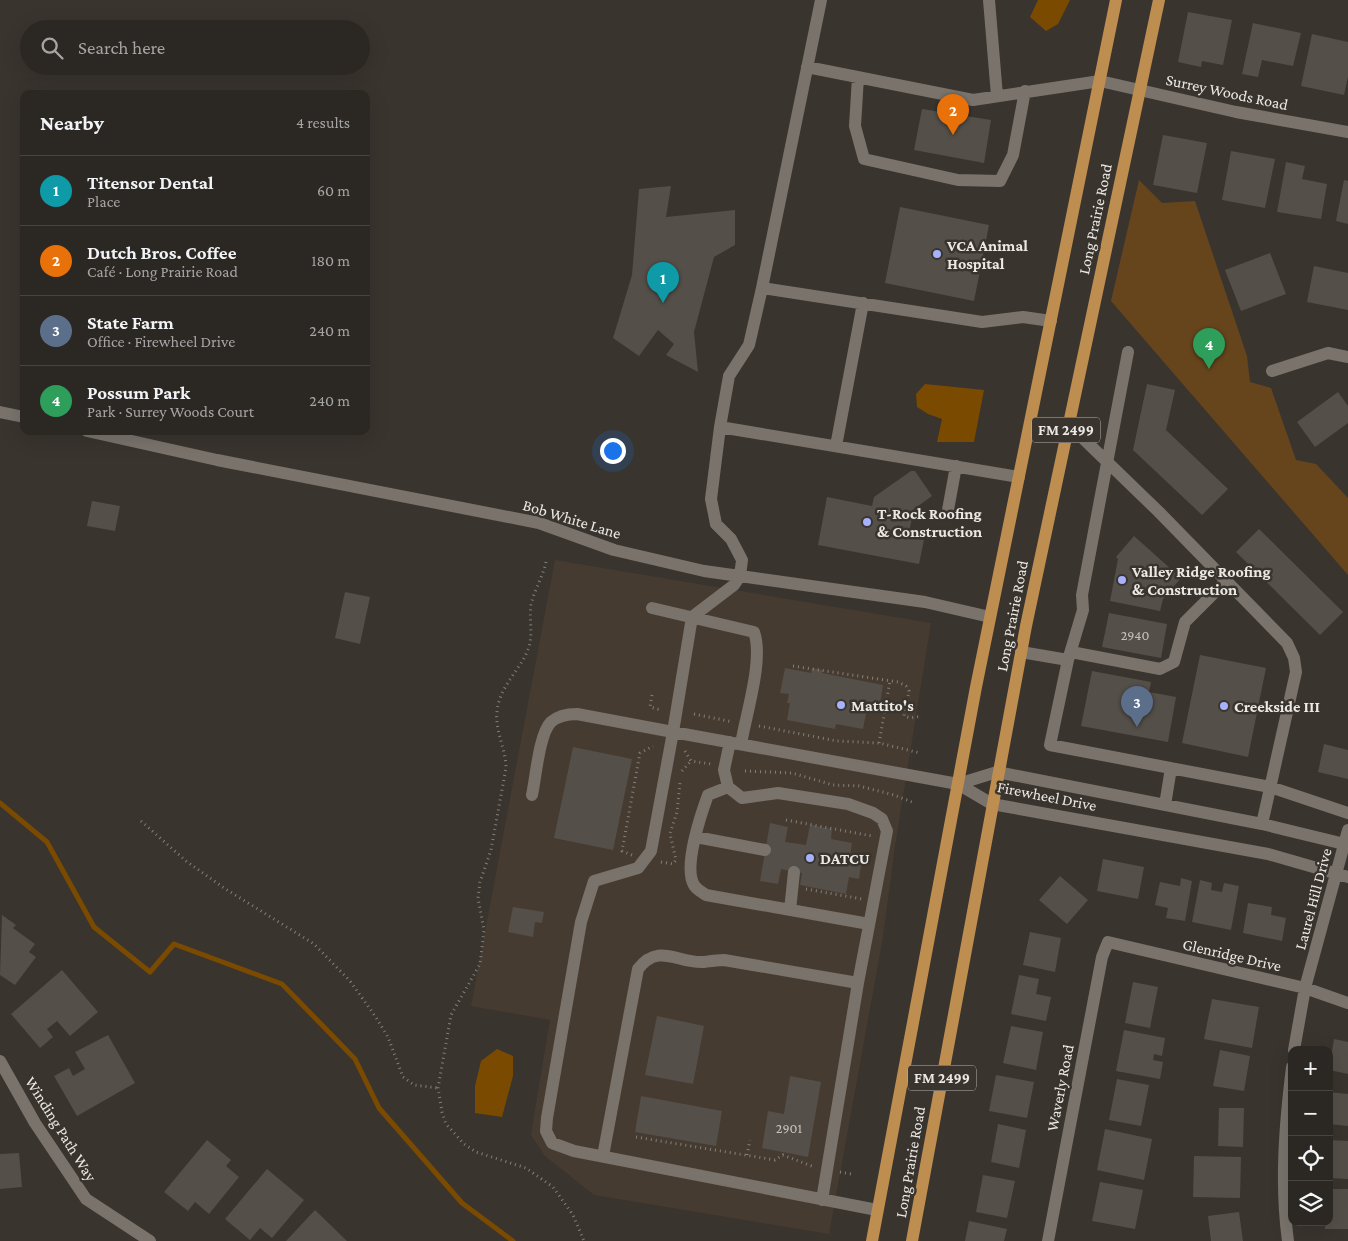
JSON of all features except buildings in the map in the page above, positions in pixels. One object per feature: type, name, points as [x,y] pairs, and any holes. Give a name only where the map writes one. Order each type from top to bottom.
[{"type":"main road","name":"Long Prairie Road","points":[[872,1241],[990,617],[1116,0]]},
{"type":"main road","name":"Long Prairie Road","points":[[912,1241],[997,772],[1067,423],[1159,0]]},
{"type":"street","points":[[821,0],[749,345],[730,376],[720,427],[712,499],[716,524],[731,539],[742,560],[740,576],[734,586],[692,617],[651,851],[638,868],[594,881],[581,922],[546,1118],[546,1130],[552,1143],[574,1151],[877,1210]]},
{"type":"street","points":[[989,0],[997,96]]},
{"type":"street","points":[[808,67],[973,100],[1100,81]]},
{"type":"street","points":[[858,77],[855,126],[864,159],[958,180],[1000,181],[1013,155],[1025,92]]},
{"type":"street","name":"Surrey Woods Road","points":[[1100,81],[1236,112],[1348,132]]},
{"type":"street","points":[[762,288],[982,322],[1023,317],[1050,321]]},
{"type":"street","points":[[836,446],[863,303]]},
{"type":"street","points":[[1128,352],[1082,595],[1083,610],[1069,656],[1050,745],[1270,787],[1348,813]]},
{"type":"street","points":[[1272,371],[1328,353],[1348,357]]},
{"type":"street","points":[[0,412],[20,416]]},
{"type":"street","points":[[1067,423],[1287,643],[1294,658],[1294,679],[1262,824]]},
{"type":"street","points":[[720,427],[1019,477]]},
{"type":"street","name":"Bob White Lane","points":[[104,435],[217,460],[530,521],[614,550],[704,571],[925,602],[990,617]]},
{"type":"street","points":[[948,510],[956,466]]},
{"type":"street","points":[[1021,652],[1069,656],[1160,669],[1174,662],[1185,622],[1226,581]]},
{"type":"street","points":[[652,608],[754,632],[758,644],[757,660],[745,724],[724,770],[728,787],[742,798],[778,793],[848,804],[873,813],[882,820],[887,831],[858,983],[822,1200]]},
{"type":"street","points":[[532,795],[544,733],[551,722],[565,714],[577,714],[958,784]]},
{"type":"street","points":[[1165,805],[1171,768]]},
{"type":"street","name":"Firewheel Drive","points":[[958,784],[997,772],[1262,824],[1346,845]]},
{"type":"street","name":"Firewheel Drive","points":[[958,784],[992,804],[1268,854],[1343,876]]},
{"type":"street","points":[[728,787],[708,795],[690,865],[693,884],[698,890],[706,895],[869,924]]},
{"type":"street","name":"Laurel Hill Drive","points":[[1295,1046],[1305,988],[1343,876],[1348,830]]},
{"type":"street","points":[[696,837],[765,850]]},
{"type":"street","points":[[790,910],[794,872]]},
{"type":"street","name":"Glenridge Drive","points":[[1108,942],[1305,988],[1348,1003]]},
{"type":"street","name":"Waverly Road","points":[[1048,1241],[1102,957],[1108,942]]},
{"type":"street","points":[[603,1156],[638,969],[648,959],[664,955],[703,962],[724,960],[858,983]]},
{"type":"street","name":"Winding Path Way","points":[[0,1061],[35,1123],[86,1199],[150,1241]]},
{"type":"street","points":[[1288,1241],[1284,1186],[1285,1129],[1289,1091]]},
{"type":"path","points":[[546,562],[531,606],[531,635],[528,647],[508,682],[497,712],[497,729],[506,757],[506,768],[491,850],[480,882],[478,898],[484,930],[480,964],[451,1015],[438,1088],[446,1124],[464,1144],[476,1152],[512,1162],[540,1176],[553,1187],[573,1215],[584,1241]]},
{"type":"path","points":[[793,666],[906,686],[909,691],[904,716],[922,716]]},
{"type":"path","points":[[879,743],[890,682]]},
{"type":"path","points":[[652,695],[650,707],[661,710]]},
{"type":"path","points":[[694,714],[837,741],[879,743],[920,753]]},
{"type":"path","points":[[634,857],[622,851],[640,753],[653,746]]},
{"type":"path","points":[[685,751],[691,761]]},
{"type":"path","points":[[691,761],[711,764]]},
{"type":"path","points":[[660,862],[674,864],[676,860],[670,834],[677,812],[682,769],[691,761]]},
{"type":"path","points":[[745,771],[792,773],[833,784],[859,786],[912,802]]},
{"type":"path","points":[[786,820],[879,838]]},
{"type":"path","points":[[141,821],[186,861],[224,888],[314,944],[350,981],[375,1016],[388,1038],[403,1077],[414,1086],[438,1088]]},
{"type":"path","points":[[802,888],[867,900]]},
{"type":"path","points":[[636,1137],[776,1160],[783,1156],[798,1159],[805,1165],[851,1174]]},
{"type":"path","points":[[747,1155],[750,1140]]},
{"type":"shaded area","points":[[1038,0],[1070,0],[1058,24],[1046,31],[1030,17]]},
{"type":"shaded area","points":[[1139,180],[1162,203],[1195,201],[1247,356],[1250,382],[1271,388],[1296,460],[1316,464],[1348,498],[1348,575],[1111,301]]},
{"type":"shaded area","points":[[925,384],[984,390],[974,442],[937,442],[942,419],[928,414],[917,407],[916,394]]},
{"type":"shaded area","points":[[555,560],[931,623],[895,846],[883,937],[829,1234],[594,1195],[545,1156],[531,1135],[550,1020],[471,1006]]},
{"type":"shaded area","points":[[497,1049],[513,1056],[513,1076],[502,1117],[475,1113],[475,1086],[481,1061]]},
{"type":"waterway","points":[[0,803],[47,842],[94,927],[150,972],[174,944],[282,984],[355,1059],[379,1108],[462,1203],[513,1241]]},
{"type":"tunnel","points":[[765,850],[791,855],[794,872]]},
{"type":"place","name":"Dutch Bros. Coffee","points":[[953,135]]},
{"type":"place","name":"VCA Animal Hospital","points":[[937,254]]},
{"type":"place","name":"Titensor Dental","points":[[663,303]]},
{"type":"place","name":"Possum Park","points":[[1209,369]]},
{"type":"place","name":"T-Rock Roofing & Construction","points":[[867,522]]},
{"type":"place","name":"Valley Ridge Roofing & Construction","points":[[1122,580]]},
{"type":"place","name":"Mattito's","points":[[841,705]]},
{"type":"place","name":"Creekside III","points":[[1224,706]]},
{"type":"place","name":"State Farm","points":[[1137,727]]},
{"type":"place","name":"DATCU","points":[[810,858]]}]
